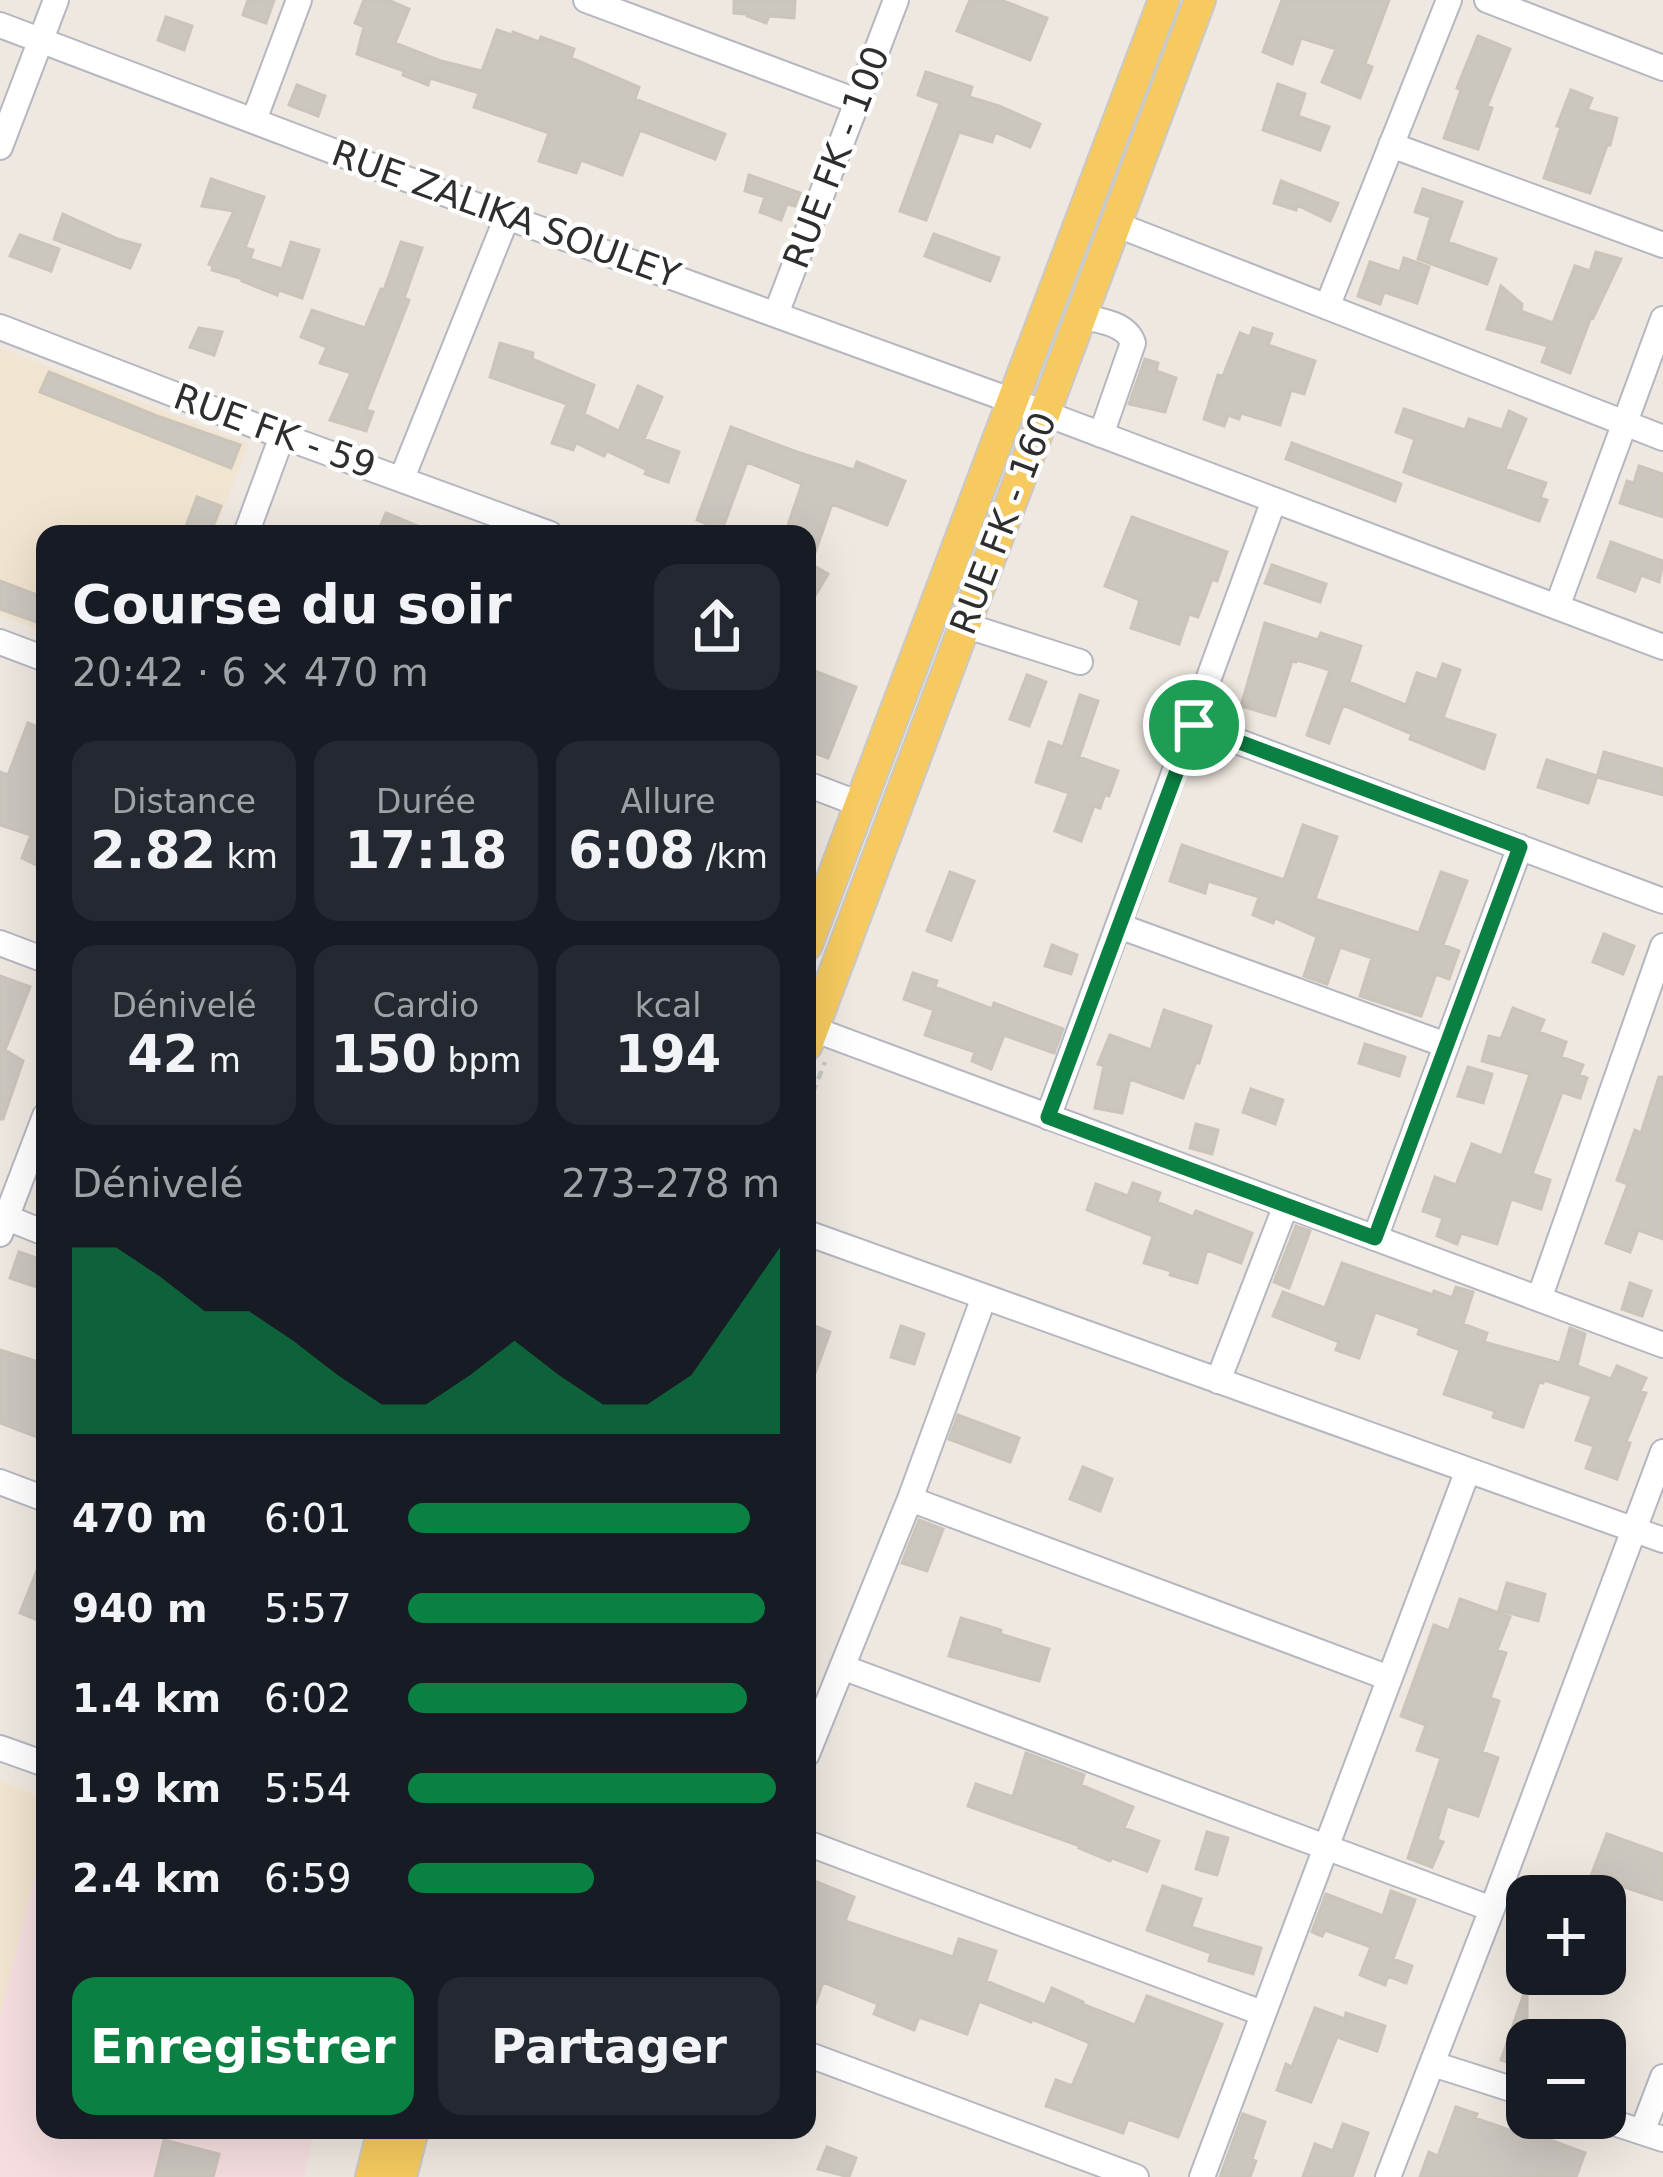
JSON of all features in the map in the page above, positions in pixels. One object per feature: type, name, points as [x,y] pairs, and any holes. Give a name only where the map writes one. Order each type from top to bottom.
[{"type":"main road","name":"RUE FK - 160","points":[[816,922],[1164,0]]},
{"type":"main road","name":"RUE FK - 160","points":[[816,1022],[1200,0]]},
{"type":"main road","points":[[371,2177],[381,2139]]},
{"type":"main road","points":[[401,2177],[411,2139]]},
{"type":"street","points":[[0,147],[56,0]]},
{"type":"street","points":[[254,120],[299,0]]},
{"type":"street","points":[[586,0],[859,102]]},
{"type":"street","name":"RUE FK - 100","points":[[776,314],[896,0]]},
{"type":"street","points":[[1327,307],[1449,0]]},
{"type":"street","points":[[1487,0],[1663,68]]},
{"type":"street","name":"RUE ZALIKA SOULEY","points":[[0,25],[1663,647]]},
{"type":"street","points":[[1391,145],[1663,245]]},
{"type":"street","points":[[402,478],[506,218]]},
{"type":"street","points":[[1115,224],[1663,438]]},
{"type":"street","points":[[1082,317],[1123,330],[1133,343],[1101,435]]},
{"type":"street","points":[[1557,607],[1663,320]]},
{"type":"street","name":"RUE FK - 59","points":[[0,327],[402,478],[506,525]]},
{"type":"street","points":[[249,525],[282,436]]},
{"type":"street","points":[[1048,1117],[1274,500]]},
{"type":"street","points":[[964,625],[1080,662]]},
{"type":"street","points":[[0,643],[36,656]]},
{"type":"street","points":[[1194,725],[1663,901]]},
{"type":"street","points":[[816,787],[862,805]]},
{"type":"street","points":[[1375,1238],[1520,847]]},
{"type":"street","points":[[1119,926],[1446,1045]]},
{"type":"street","points":[[0,944],[36,957]]},
{"type":"street","points":[[1539,1298],[1663,946]]},
{"type":"street","points":[[816,1040],[1048,1117],[1663,1345]]},
{"type":"street","points":[[36,1138],[2,1222],[36,1231]]},
{"type":"street","points":[[1218,1381],[1286,1205]]},
{"type":"street","points":[[816,1236],[1663,1540]]},
{"type":"street","points":[[816,1732],[910,1499],[984,1297]]},
{"type":"street","points":[[1388,2177],[1663,1452]]},
{"type":"street","points":[[1202,2177],[1468,1471]]},
{"type":"street","points":[[0,1482],[36,1496]]},
{"type":"street","points":[[910,1499],[1389,1678]]},
{"type":"street","points":[[842,1667],[1492,1909]]},
{"type":"street","points":[[0,1748],[36,1761]]},
{"type":"street","points":[[816,1846],[1262,2013]]},
{"type":"street","points":[[816,2057],[1136,2177]]},
{"type":"street","points":[[1433,2064],[1506,2087]]},
{"type":"street","points":[[1652,2136],[1663,2077]]},
{"type":"shaded area","points":[[0,348],[248,444],[217,525],[36,525],[36,629],[0,615]]},
{"type":"shaded area","points":[[0,1781],[36,1795],[36,1871],[0,2017]]},
{"type":"shaded area","points":[[36,1871],[36,2139],[313,2139],[304,2177],[0,2177],[0,2017]]},
{"type":"building","points":[[248,0],[274,0],[266,23],[243,15]]},
{"type":"building","points":[[364,0],[388,0],[409,9],[395,43],[482,71],[497,30],[539,42],[541,37],[574,49],[571,58],[639,87],[635,99],[725,134],[715,159],[640,130],[622,175],[581,160],[576,173],[539,161],[549,133],[474,107],[479,93],[430,78],[428,85],[357,54],[364,27],[355,23]]},
{"type":"building","points":[[734,0],[795,0],[794,18],[769,16],[766,23],[734,13]]},
{"type":"building","points":[[970,0],[1001,0],[1047,18],[1030,60],[957,31]]},
{"type":"building","points":[[1282,0],[1389,0],[1365,64],[1372,67],[1360,98],[1322,82],[1336,49],[1301,38],[1292,64],[1263,52]]},
{"type":"building","points":[[166,17],[192,26],[184,50],[158,40]]},
{"type":"building","points":[[1478,36],[1510,49],[1487,106],[1492,108],[1478,149],[1444,138]]},
{"type":"building","points":[[926,72],[972,87],[969,97],[1040,124],[1030,147],[995,132],[992,142],[959,132],[926,220],[900,211],[940,103],[918,95]]},
{"type":"building","points":[[1278,84],[1305,94],[1298,116],[1329,127],[1320,150],[1263,130]]},
{"type":"building","points":[[297,85],[325,96],[318,116],[289,105]]},
{"type":"building","points":[[1571,90],[1592,98],[1587,110],[1617,118],[1590,193],[1544,178]]},
{"type":"building","points":[[749,175],[800,193],[795,206],[787,204],[781,220],[760,212],[765,197],[745,191]]},
{"type":"building","points":[[211,179],[264,197],[245,248],[253,250],[250,259],[282,269],[291,242],[319,250],[302,298],[279,290],[277,295],[212,270],[209,264],[234,211],[202,206]]},
{"type":"building","points":[[1281,181],[1338,203],[1330,221],[1297,205],[1296,210],[1274,203]]},
{"type":"building","points":[[1423,189],[1462,202],[1448,242],[1496,259],[1487,284],[1418,259],[1431,217],[1415,212]]},
{"type":"building","points":[[63,214],[140,245],[130,268],[54,239]]},
{"type":"building","points":[[934,234],[999,258],[990,281],[925,256]]},
{"type":"building","points":[[20,235],[59,249],[51,271],[10,256]]},
{"type":"building","points":[[401,242],[422,248],[404,298],[409,300],[366,410],[373,412],[366,431],[330,420],[351,373],[320,363],[327,347],[301,337],[312,310],[365,328]]},
{"type":"building","points":[[1596,252],[1621,259],[1591,317],[1570,373],[1542,362],[1548,346],[1487,329],[1501,286],[1522,304],[1521,311],[1553,323],[1575,266],[1590,271]]},
{"type":"building","points":[[1404,258],[1429,267],[1417,303],[1384,292],[1380,304],[1358,296],[1370,262],[1400,272]]},
{"type":"building","points":[[199,328],[222,332],[214,355],[190,347]]},
{"type":"building","points":[[1253,328],[1272,334],[1268,345],[1315,361],[1304,394],[1291,390],[1280,425],[1241,413],[1239,419],[1228,415],[1224,426],[1204,419],[1218,375],[1223,376],[1240,333],[1250,337]]},
{"type":"building","points":[[500,343],[533,353],[532,359],[594,385],[584,414],[619,431],[638,386],[662,397],[644,439],[679,452],[668,482],[607,451],[604,456],[576,443],[573,450],[552,443],[567,404],[490,377]]},
{"type":"building","points":[[1145,359],[1158,363],[1156,371],[1176,378],[1165,412],[1129,404]]},
{"type":"building","points":[[49,372],[240,445],[231,468],[40,392]]},
{"type":"building","points":[[1404,409],[1465,430],[1469,419],[1502,430],[1509,411],[1526,419],[1505,469],[1546,483],[1540,498],[1547,500],[1539,521],[1404,472],[1415,439],[1396,432]]},
{"type":"building","points":[[731,427],[854,470],[857,462],[905,481],[887,525],[832,504],[816,550],[816,525],[788,525],[802,484],[747,462],[724,525],[697,520]]},
{"type":"building","points":[[1292,443],[1401,484],[1395,501],[1286,459]]},
{"type":"building","points":[[1639,466],[1663,474],[1663,517],[1620,503],[1627,481],[1634,483]]},
{"type":"building","points":[[197,497],[221,506],[214,525],[186,525]]},
{"type":"building","points":[[386,513],[415,525],[381,525]]},
{"type":"building","points":[[1132,517],[1227,552],[1198,617],[1189,614],[1179,644],[1131,628],[1140,600],[1105,586]]},
{"type":"building","points":[[1611,542],[1663,561],[1659,582],[1641,575],[1635,591],[1598,577]]},
{"type":"building","points":[[1272,565],[1326,584],[1320,602],[1265,583]]},
{"type":"building","points":[[816,567],[828,574],[816,594]]},
{"type":"building","points":[[0,581],[36,595],[36,622],[0,609]]},
{"type":"building","points":[[1265,623],[1318,640],[1321,633],[1361,646],[1349,682],[1406,705],[1417,673],[1437,680],[1443,664],[1460,670],[1443,718],[1495,735],[1484,769],[1343,705],[1329,743],[1307,735],[1330,670],[1297,660],[1292,661],[1275,716],[1241,706]]},
{"type":"building","points":[[816,671],[856,687],[828,758],[816,753]]},
{"type":"building","points":[[1027,675],[1046,682],[1029,726],[1010,719]]},
{"type":"building","points":[[1080,695],[1098,701],[1079,757],[1118,771],[1109,796],[1105,794],[1100,808],[1094,806],[1081,841],[1055,831],[1069,793],[1036,782],[1049,742],[1063,747]]},
{"type":"building","points":[[28,723],[36,726],[36,865],[22,858],[31,835],[0,825],[0,772],[8,775]]},
{"type":"building","points":[[1604,752],[1663,769],[1663,795],[1597,777]]},
{"type":"building","points":[[1547,760],[1597,776],[1588,803],[1538,787]]},
{"type":"building","points":[[1303,825],[1337,837],[1315,899],[1419,933],[1441,872],[1467,881],[1443,945],[1459,951],[1449,979],[1436,974],[1421,1016],[1360,996],[1372,958],[1340,947],[1327,984],[1304,976],[1317,937],[1275,918],[1273,923],[1253,915],[1259,897],[1208,881],[1205,893],[1170,881],[1182,845],[1284,880]]},
{"type":"building","points":[[950,872],[974,881],[951,940],[927,931]]},
{"type":"building","points":[[1604,934],[1634,946],[1623,974],[1593,962]]},
{"type":"building","points":[[1052,945],[1077,955],[1071,974],[1045,966]]},
{"type":"building","points":[[913,973],[937,981],[935,987],[992,1009],[994,1003],[1063,1029],[1054,1053],[1004,1035],[991,1069],[972,1061],[975,1052],[925,1035],[934,1010],[904,999]]},
{"type":"building","points":[[0,976],[30,987],[5,1050],[23,1061],[3,1119],[0,1119]]},
{"type":"building","points":[[1513,1008],[1544,1020],[1539,1032],[1566,1042],[1561,1057],[1583,1065],[1579,1075],[1587,1078],[1580,1098],[1562,1092],[1532,1174],[1550,1180],[1541,1209],[1511,1199],[1497,1244],[1461,1233],[1457,1244],[1437,1236],[1443,1218],[1423,1211],[1435,1177],[1456,1185],[1472,1144],[1502,1156],[1530,1074],[1482,1061],[1489,1036],[1501,1039]]},
{"type":"building","points":[[1164,1010],[1211,1026],[1183,1098],[1130,1079],[1122,1113],[1095,1108],[1104,1066],[1098,1064],[1110,1035],[1151,1050]]},
{"type":"building","points":[[1365,1044],[1405,1057],[1399,1076],[1359,1063]]},
{"type":"building","points":[[1468,1067],[1492,1074],[1483,1103],[1458,1096]]},
{"type":"building","points":[[1659,1077],[1663,1077],[1663,1239],[1638,1230],[1630,1252],[1606,1243],[1628,1184],[1617,1180],[1635,1130],[1641,1133]]},
{"type":"building","points":[[1251,1089],[1283,1100],[1275,1124],[1243,1112]]},
{"type":"building","points":[[1196,1124],[1218,1130],[1212,1154],[1190,1148]]},
{"type":"building","points":[[1133,1183],[1160,1193],[1157,1202],[1252,1233],[1241,1263],[1207,1250],[1197,1283],[1144,1263],[1153,1236],[1087,1210],[1096,1184],[1128,1196]]},
{"type":"building","points":[[1296,1226],[1310,1231],[1289,1288],[1274,1282]]},
{"type":"building","points":[[19,1252],[36,1258],[36,1287],[10,1278]]},
{"type":"building","points":[[1342,1263],[1433,1295],[1434,1291],[1452,1298],[1456,1287],[1473,1292],[1463,1324],[1487,1333],[1484,1342],[1560,1363],[1570,1328],[1585,1334],[1577,1366],[1611,1379],[1617,1366],[1646,1378],[1640,1391],[1646,1393],[1617,1479],[1586,1468],[1594,1446],[1576,1440],[1592,1396],[1539,1382],[1523,1427],[1493,1417],[1495,1411],[1444,1394],[1460,1350],[1418,1334],[1420,1328],[1375,1312],[1359,1358],[1336,1350],[1339,1342],[1273,1316],[1283,1292],[1325,1308]]},
{"type":"building","points":[[1630,1283],[1651,1291],[1642,1316],[1622,1309]]},
{"type":"building","points":[[901,1326],[924,1334],[914,1364],[891,1357]]},
{"type":"building","points":[[816,1327],[830,1332],[816,1371]]},
{"type":"building","points":[[0,1350],[36,1361],[36,1437],[0,1423]]},
{"type":"building","points":[[958,1415],[1019,1438],[1010,1462],[949,1439]]},
{"type":"building","points":[[1083,1467],[1112,1479],[1100,1511],[1070,1499]]},
{"type":"building","points":[[919,1520],[943,1529],[927,1571],[902,1563]]},
{"type":"building","points":[[36,1573],[36,1619],[20,1613]]},
{"type":"building","points":[[1507,1583],[1545,1594],[1538,1621],[1499,1610]]},
{"type":"building","points":[[1460,1599],[1510,1617],[1497,1650],[1506,1653],[1490,1698],[1499,1701],[1482,1752],[1498,1758],[1478,1816],[1447,1806],[1437,1840],[1443,1842],[1432,1867],[1408,1858],[1441,1758],[1417,1750],[1426,1725],[1401,1716],[1434,1625],[1449,1631]]},
{"type":"building","points":[[961,1618],[1049,1649],[1039,1681],[949,1656]]},
{"type":"building","points":[[1026,1753],[1084,1775],[1081,1785],[1133,1807],[1124,1828],[1159,1841],[1147,1871],[968,1806],[976,1784],[1013,1797]]},
{"type":"building","points":[[1207,1832],[1228,1838],[1217,1875],[1196,1869]]},
{"type":"building","points":[[1607,1834],[1663,1854],[1663,1900],[1626,1888],[1626,1875],[1591,1875]]},
{"type":"building","points":[[816,1882],[854,1897],[845,1921],[953,1957],[959,1939],[996,1951],[986,1981],[1045,2005],[1052,1988],[1135,2025],[1147,1996],[1222,2024],[1178,2137],[1128,2119],[1123,2133],[1046,2106],[1056,2080],[1072,2086],[1090,2043],[979,2001],[967,2034],[919,2017],[914,2030],[874,2014],[878,2004],[823,1982],[816,2002]]},
{"type":"building","points":[[1163,1886],[1201,1899],[1191,1927],[1261,1948],[1253,1974],[1209,1961],[1211,1953],[1147,1930]]},
{"type":"building","points":[[1391,1891],[1415,1900],[1393,1959],[1412,1966],[1406,1983],[1388,1976],[1385,1985],[1360,1975],[1371,1947],[1325,1930],[1322,1936],[1312,1932],[1326,1894],[1383,1916]]},
{"type":"building","points":[[1524,1995],[1527,1995],[1527,2019],[1515,2019]]},
{"type":"building","points":[[1315,2008],[1385,2026],[1377,2051],[1337,2037],[1311,2102],[1277,2090],[1286,2064],[1292,2067]]},
{"type":"building","points":[[1456,2107],[1506,2129],[1506,2139],[1547,2139],[1585,2153],[1576,2177],[1420,2177],[1429,2152],[1438,2156]]},
{"type":"building","points":[[1243,2114],[1265,2122],[1252,2159],[1256,2161],[1250,2177],[1220,2177]]},
{"type":"building","points":[[1343,2124],[1368,2133],[1352,2177],[1303,2177],[1315,2144],[1333,2151]]},
{"type":"building","points":[[164,2140],[219,2154],[213,2177],[155,2177]]},
{"type":"building","points":[[827,2147],[856,2158],[849,2177],[818,2169]]},
{"type":"route","points":[[1194,725],[1520,847],[1375,1238],[1048,1117],[1194,725]]}]
